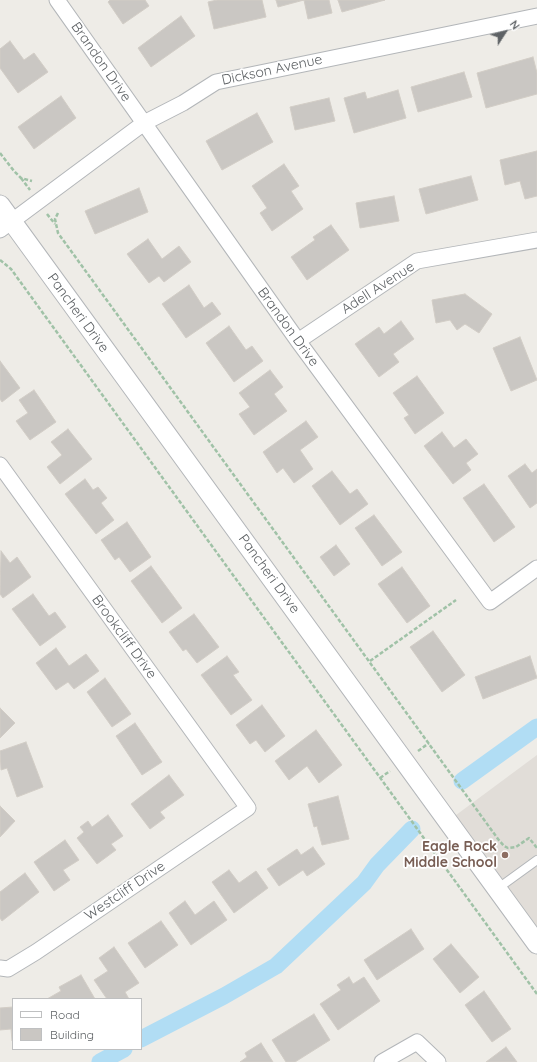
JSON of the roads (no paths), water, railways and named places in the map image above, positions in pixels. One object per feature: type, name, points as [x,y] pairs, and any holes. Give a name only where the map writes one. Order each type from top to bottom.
[{"type":"street","name":"Brandon Drive","points":[[57,0],[298,341],[490,602],[537,568]]},
{"type":"street","name":"Dickson Avenue","points":[[6,226],[144,123],[183,103],[216,82],[537,16]]},
{"type":"street","name":"Pancheri Drive","points":[[0,205],[6,226],[537,944]]},
{"type":"street","name":"Adell Avenue","points":[[298,341],[417,261],[537,240]]},
{"type":"street","name":"Brookcliff Drive","points":[[0,465],[248,808]]},
{"type":"street","name":"Westcliff Drive","points":[[0,968],[8,969],[36,952],[248,808]]},
{"type":"street","points":[[382,1062],[417,1042],[438,1062]]},
{"type":"lane","points":[[497,889],[537,860]]},
{"type":"waterway","points":[[462,781],[537,727]]},
{"type":"waterway","points":[[142,1038],[224,996],[276,966],[364,883],[377,865],[412,829]]},
{"type":"waterway","points":[[100,1062],[122,1050]]},
{"type":"place","name":"Eagle Rock Middle School","points":[[505,855]]}]
